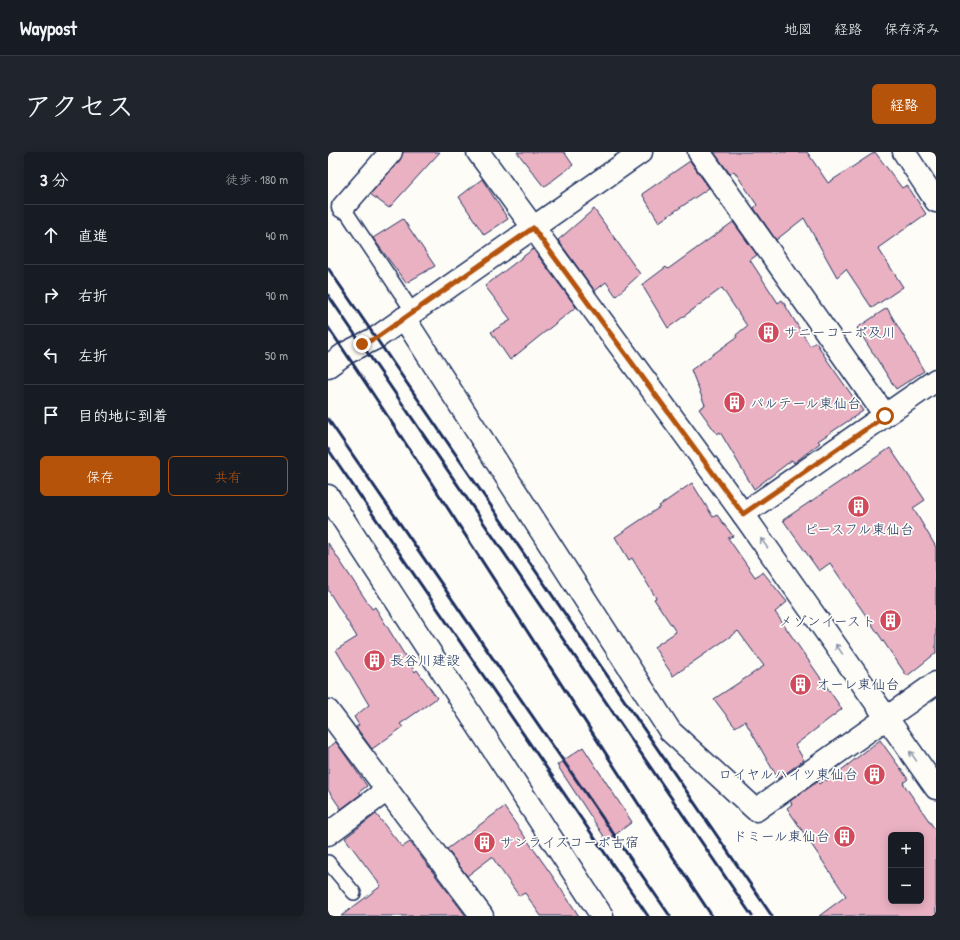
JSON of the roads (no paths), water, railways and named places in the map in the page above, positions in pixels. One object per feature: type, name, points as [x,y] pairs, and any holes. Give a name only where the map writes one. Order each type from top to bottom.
[{"type":"street","points":[[343,207],[391,152]]},
{"type":"street","points":[[478,152],[743,514],[936,788]]},
{"type":"street","points":[[328,366],[346,353],[376,338],[641,152]]},
{"type":"street","points":[[699,152],[885,416]]},
{"type":"street","points":[[904,152],[936,201]]},
{"type":"street","points":[[409,315],[670,731],[756,810],[936,683]]},
{"type":"street","points":[[743,514],[936,380]]},
{"type":"street","points":[[328,496],[602,916]]},
{"type":"street","points":[[328,711],[482,916]]},
{"type":"street","points":[[328,834],[387,790]]},
{"type":"lane","points":[[343,207],[409,315]]},
{"type":"lane","points":[[328,862],[354,893]]},
{"type":"railway","points":[[328,268],[772,916]]},
{"type":"railway","points":[[328,295],[752,916]]},
{"type":"railway","points":[[328,327],[425,473],[712,916]]},
{"type":"railway","points":[[328,419],[670,916]]},
{"type":"railway","points":[[328,449],[648,916]]},
{"type":"place","name":"サニーコーポ及川","points":[[768,332]]},
{"type":"place","name":"パルテール東仙台","points":[[734,403]]},
{"type":"place","name":"ピースフル東仙台","points":[[859,507]]},
{"type":"place","name":"メゾンイースト","points":[[891,621]]},
{"type":"place","name":"長谷川建設","points":[[375,660]]},
{"type":"place","name":"オーレ東仙台","points":[[801,684]]},
{"type":"place","name":"ロイヤルハイツ東仙台","points":[[874,774]]},
{"type":"place","name":"ドミール東仙台","points":[[845,836]]},
{"type":"place","name":"サンライズコーポ古宿","points":[[485,842]]}]
